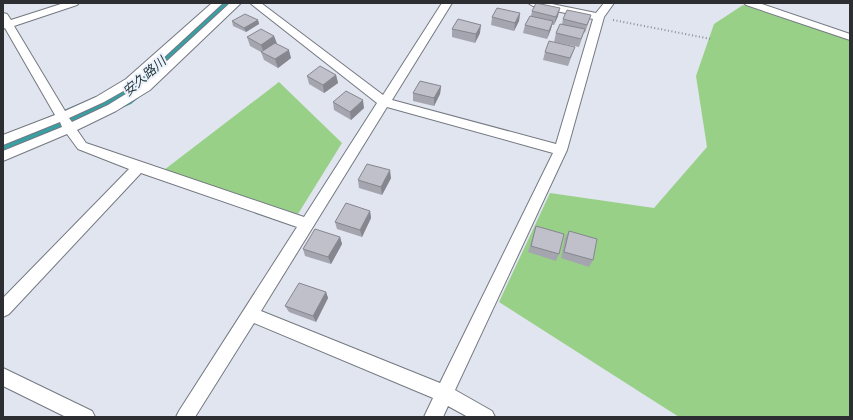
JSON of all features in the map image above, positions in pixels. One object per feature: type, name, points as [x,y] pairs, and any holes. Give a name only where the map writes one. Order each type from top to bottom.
[{"type":"street","points":[[74,3],[5,22],[61,116],[82,146],[307,224]]},
{"type":"street","points":[[3,140],[98,101],[130,82],[218,3]]},
{"type":"street","points":[[3,156],[69,128],[115,106],[146,87],[236,3]]},
{"type":"street","points":[[255,3],[384,102],[561,150]]},
{"type":"street","points":[[185,417],[447,3]]},
{"type":"street","points":[[533,3],[599,17]]},
{"type":"street","points":[[433,417],[561,150],[599,17],[609,3]]},
{"type":"street","points":[[749,3],[850,37]]},
{"type":"street","points":[[3,309],[139,167]]},
{"type":"street","points":[[250,314],[444,394],[486,417]]},
{"type":"street","points":[[3,377],[86,417]]},
{"type":"path","points":[[599,17],[711,39]]},
{"type":"green space","points":[[743,5],[850,40],[850,417],[679,417],[499,302],[550,193],[654,208],[707,147],[696,76],[714,24]]},
{"type":"green space","points":[[279,82],[342,143],[298,214],[164,170]]},
{"type":"building","points":[[536,3],[560,8],[556,17],[532,11]]},
{"type":"building","points":[[497,8],[520,13],[515,23],[492,17]]},
{"type":"building","points":[[567,10],[591,15],[587,25],[563,19]]},
{"type":"building","points":[[245,14],[258,20],[244,28],[232,21]]},
{"type":"building","points":[[530,16],[553,21],[549,31],[525,25]]},
{"type":"building","points":[[458,19],[481,25],[476,34],[452,29]]},
{"type":"building","points":[[560,24],[585,29],[581,39],[556,33]]},
{"type":"building","points":[[261,29],[274,36],[261,45],[247,37]]},
{"type":"building","points":[[549,41],[575,47],[570,58],[545,52]]},
{"type":"building","points":[[275,43],[289,50],[275,59],[261,52]]},
{"type":"building","points":[[320,66],[336,75],[323,85],[307,76]]},
{"type":"building","points":[[420,81],[441,86],[434,98],[413,93]]},
{"type":"building","points":[[346,91],[363,100],[350,112],[333,102]]},
{"type":"building","points":[[367,164],[390,170],[381,187],[358,180]]},
{"type":"building","points":[[346,203],[370,211],[360,230],[335,222]]},
{"type":"building","points":[[536,226],[564,234],[559,254],[531,246]]},
{"type":"building","points":[[315,229],[340,237],[328,257],[303,249]]},
{"type":"building","points":[[569,231],[597,239],[593,260],[564,252]]},
{"type":"building","points":[[299,283],[326,292],[313,316],[285,306]]},
{"type":"waterway","name":"安久路川","points":[[3,148],[121,97],[138,85],[228,3]]}]
